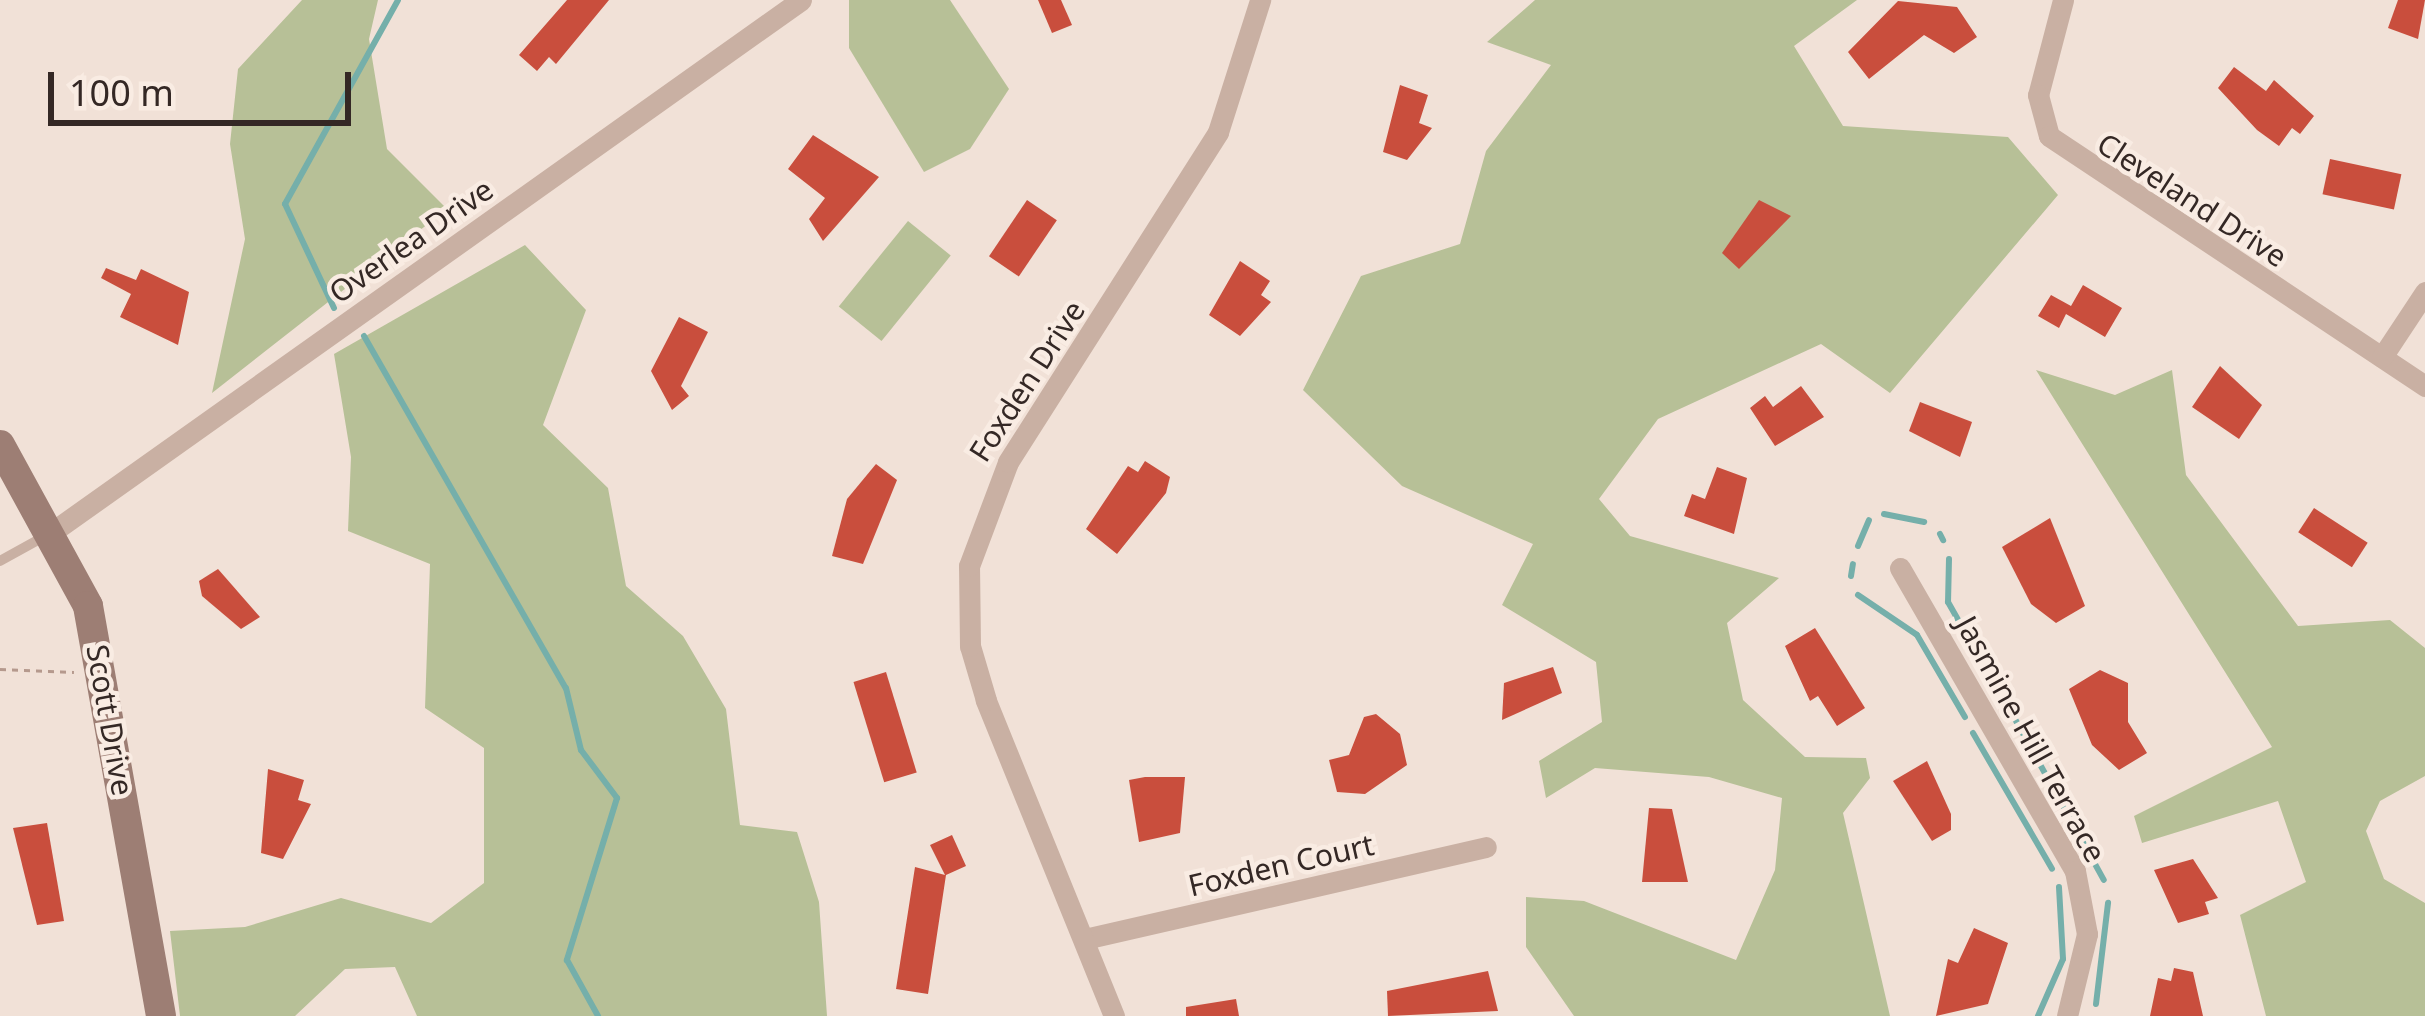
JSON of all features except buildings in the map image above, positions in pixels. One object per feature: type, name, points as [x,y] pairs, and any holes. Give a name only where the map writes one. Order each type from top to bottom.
[{"type":"street","name":"Overlea Drive","points":[[55,530],[801,0]]},
{"type":"street","name":"Foxden Drive","points":[[1114,1016],[1090,938],[986,700],[970,646],[969,566],[1007,462],[1218,131],[1260,0]]},
{"type":"street","name":"Cleveland Drive","points":[[2063,0],[2038,94],[2049,136],[2425,386]]},
{"type":"street","points":[[2382,357],[2425,292]]},
{"type":"street","name":"Scott Drive","points":[[0,445],[55,530],[88,605],[161,1016]]},
{"type":"street","name":"Jasmine Hill Terrace","points":[[1900,568],[2075,871],[2087,934],[2066,1016]]},
{"type":"street","name":"Foxden Court","points":[[1090,938],[1486,847]]},
{"type":"lane","points":[[1,561],[55,530]]},
{"type":"path","points":[[0,669],[86,677]]},
{"type":"green space","points":[[302,0],[378,0],[369,39],[387,149],[447,209],[212,393],[245,239],[230,144],[238,69]]},
{"type":"green space","points":[[849,0],[950,0],[1009,89],[970,149],[924,172],[849,48]]},
{"type":"green space","points":[[1535,0],[1857,0],[1794,46],[1843,126],[2008,137],[2058,195],[1890,393],[1821,344],[1658,419],[1599,499],[1630,536],[1779,578],[1727,623],[1743,700],[1805,757],[1866,758],[1870,778],[1843,813],[1890,1016],[1574,1016],[1526,947],[1526,897],[1584,901],[1736,960],[1775,870],[1782,798],[1709,777],[1595,768],[1546,798],[1539,761],[1602,722],[1596,662],[1502,605],[1533,544],[1402,486],[1303,390],[1361,276],[1460,244],[1486,151],[1551,65],[1487,42]]},
{"type":"green space","points":[[908,221],[951,256],[882,341],[839,306]]},
{"type":"green space","points":[[525,245],[586,310],[543,425],[608,488],[626,586],[683,636],[726,709],[740,825],[797,832],[819,902],[827,1016],[417,1016],[395,967],[345,969],[295,1016],[180,1016],[170,931],[245,927],[341,898],[431,923],[484,883],[484,748],[425,708],[430,564],[348,531],[351,457],[334,354]]},
{"type":"green space","points":[[2036,370],[2115,395],[2172,370],[2186,475],[2298,626],[2390,620],[2425,648],[2425,776],[2380,801],[2366,831],[2384,879],[2425,903],[2425,1016],[2266,1016],[2240,915],[2306,882],[2278,801],[2142,843],[2134,816],[2272,747]]},
{"type":"waterway","points":[[334,308],[285,204],[398,0]]},
{"type":"waterway","points":[[364,336],[566,688],[581,750],[617,798],[567,960],[598,1016]]},
{"type":"waterway","points":[[1884,514],[1924,522]]},
{"type":"waterway","points":[[1858,546],[1869,520]]},
{"type":"waterway","points":[[1940,534],[1943,540]]},
{"type":"waterway","points":[[1949,559],[1948,602],[2000,694]]},
{"type":"waterway","points":[[1851,576],[1853,564]]},
{"type":"waterway","points":[[1858,595],[1917,635],[1965,717]]},
{"type":"waterway","points":[[2010,710],[2104,880]]},
{"type":"waterway","points":[[1973,733],[2052,869]]},
{"type":"waterway","points":[[2038,1016],[2063,959],[2059,887]]},
{"type":"waterway","points":[[2096,1004],[2108,903]]}]
